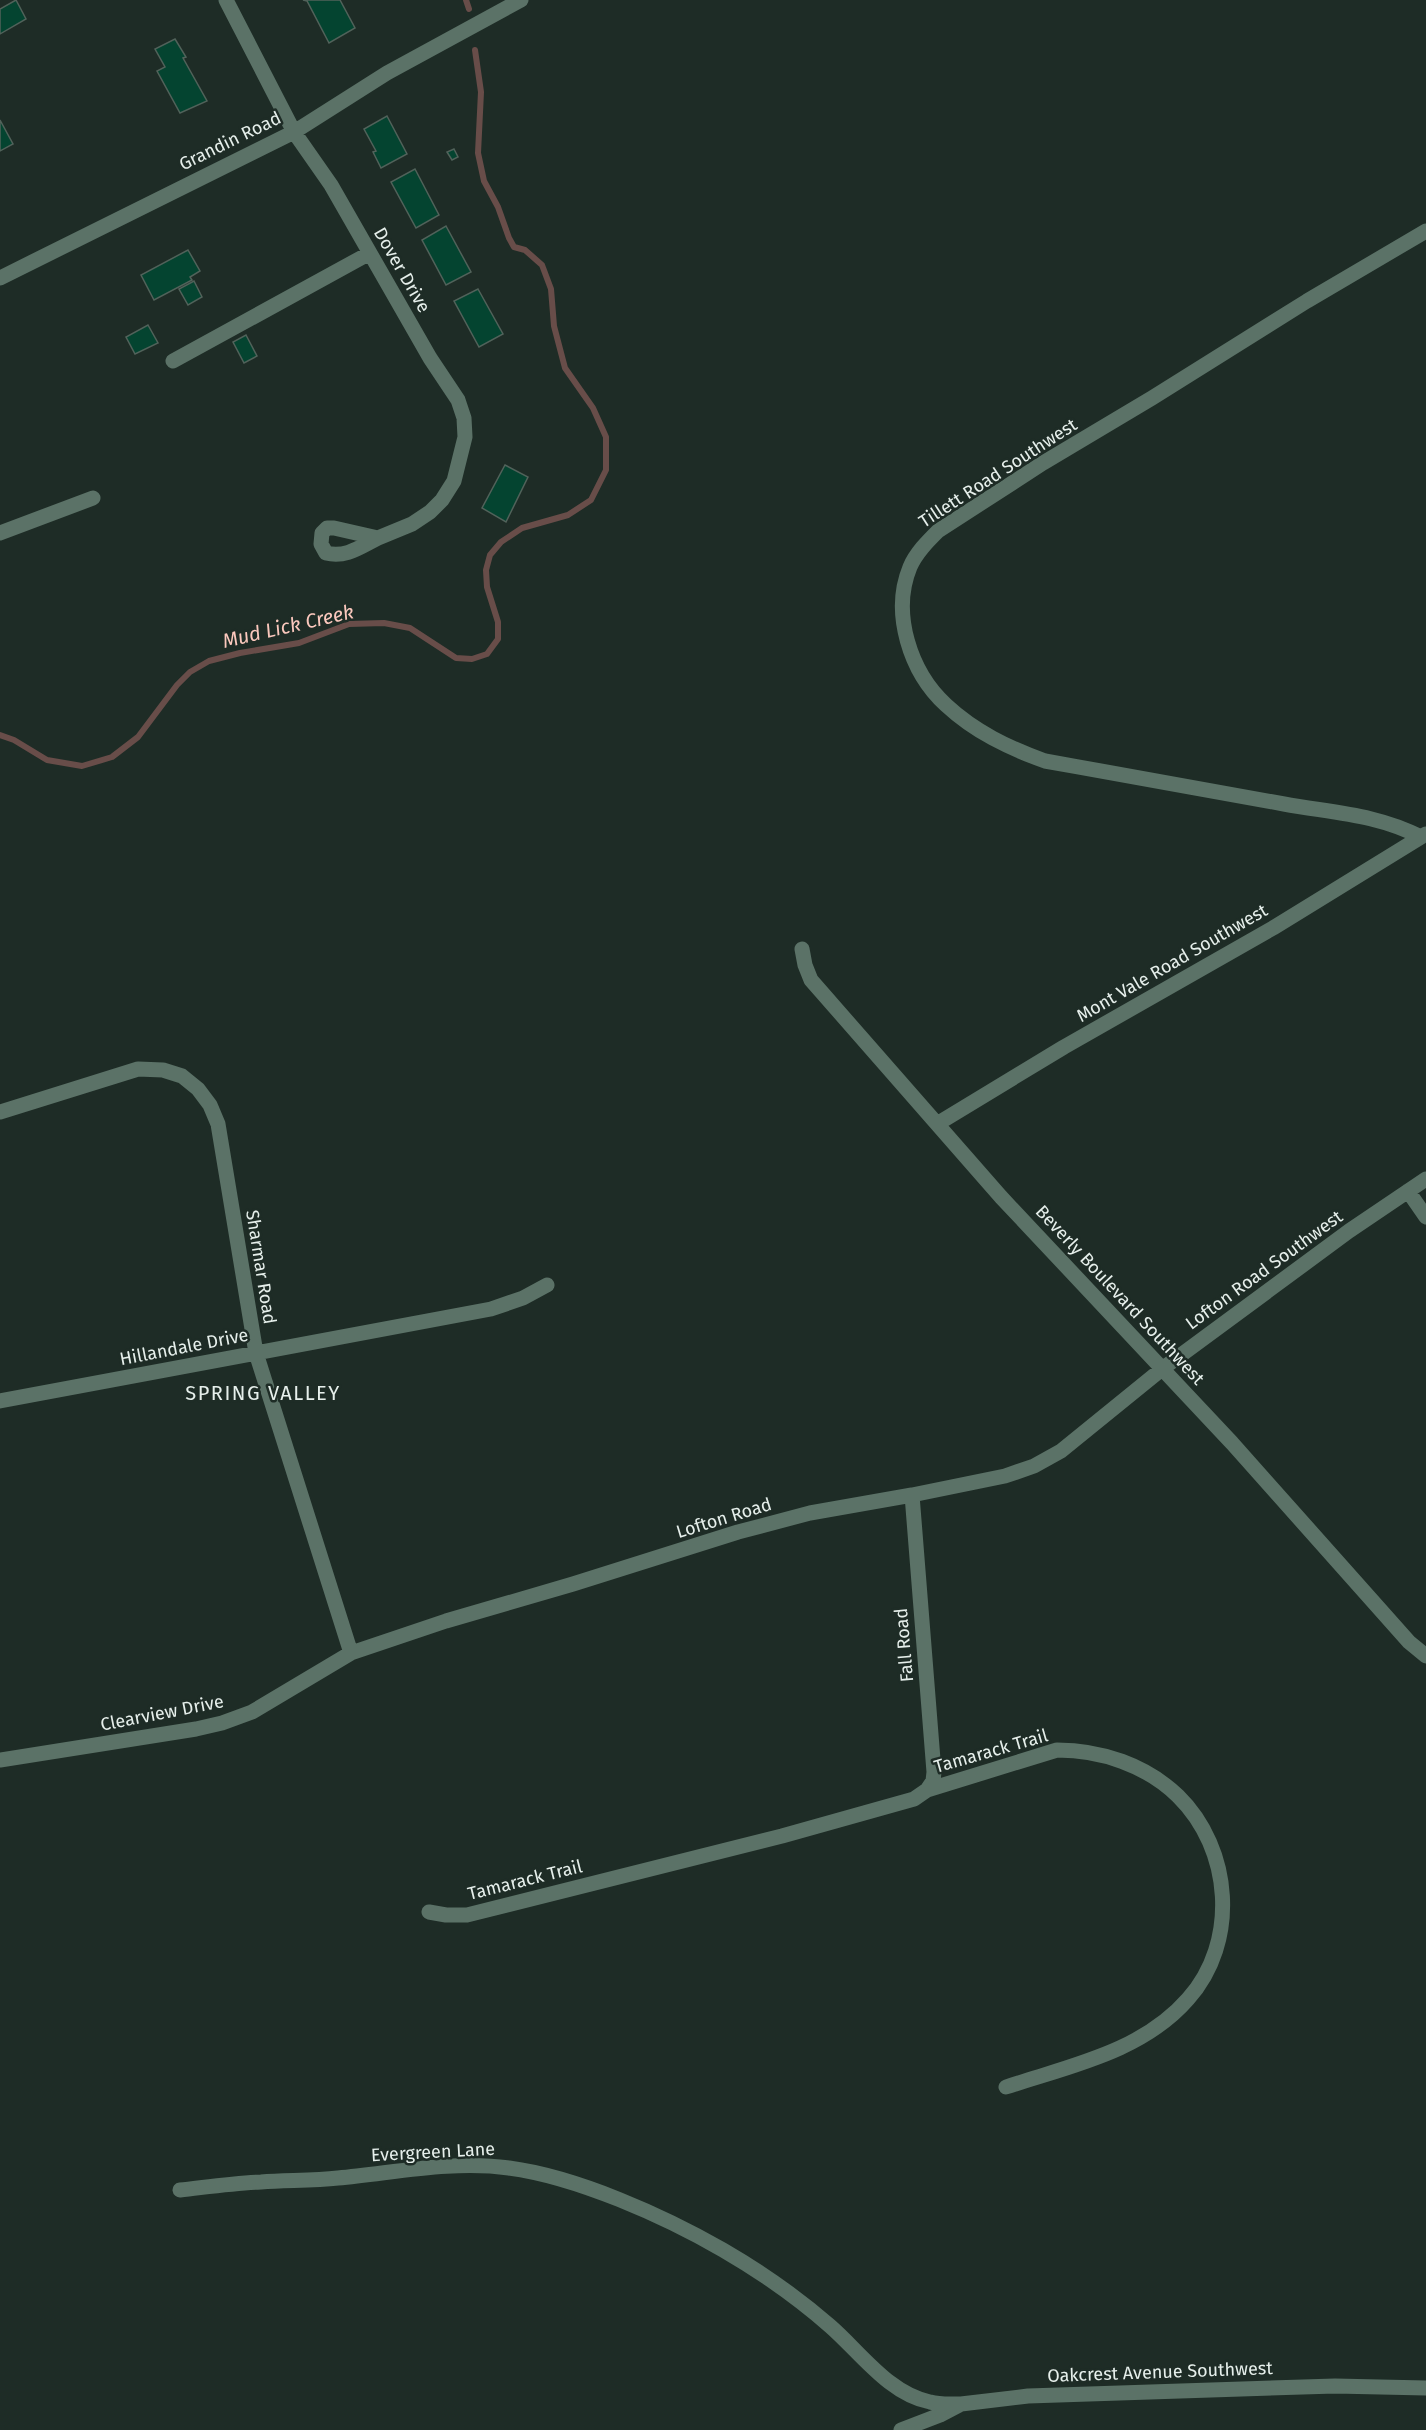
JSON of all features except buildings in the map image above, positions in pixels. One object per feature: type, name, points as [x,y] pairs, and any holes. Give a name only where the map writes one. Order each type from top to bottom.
[{"type":"street","name":"Dover Drive","points":[[226,0],[294,132],[331,185],[430,358],[458,400],[464,418],[465,437],[454,481],[442,500],[412,525],[378,538]]},
{"type":"street","name":"Grandin Road","points":[[0,278],[294,132],[387,73],[521,0]]},
{"type":"street","name":"Tillett Road Southwest","points":[[1424,836],[1378,819],[1314,810],[1046,761],[1019,752],[970,725],[945,704],[928,683],[909,646],[903,608],[910,567],[923,546],[938,531],[1043,463],[1426,231]]},
{"type":"street","points":[[173,361],[370,253]]},
{"type":"street","points":[[0,533],[93,498]]},
{"type":"street","name":"Mont Vale Road Southwest","points":[[937,1124],[1064,1047],[1274,928],[1424,836]]},
{"type":"street","name":"Beverly Boulevard Southwest","points":[[802,950],[811,980],[1001,1197],[1232,1443],[1409,1642],[1426,1656]]},
{"type":"street","name":"Sharmar Road","points":[[0,1112],[138,1070],[163,1070],[182,1077],[198,1089],[210,1105],[218,1124],[256,1353],[294,1479],[351,1653]]},
{"type":"street","name":"Lofton Road Southwest","points":[[1101,1419],[1162,1369],[1349,1231],[1426,1179]]},
{"type":"street","points":[[1408,1191],[1426,1216]]},
{"type":"street","name":"Hillandale Drive","points":[[0,1401],[491,1309],[523,1298],[547,1285]]},
{"type":"street","name":"Lofton Road","points":[[351,1653],[446,1620],[573,1584],[738,1532],[810,1513],[912,1496],[1005,1476],[1034,1466],[1061,1451],[1101,1419]]},
{"type":"street","name":"Fall Road","points":[[912,1496],[934,1772],[933,1781],[927,1790]]},
{"type":"street","name":"Clearview Drive","points":[[0,1760],[222,1723],[252,1712],[351,1653]]},
{"type":"street","name":"Tamarack Trail","points":[[429,1911],[446,1915],[467,1915],[793,1833],[914,1799],[927,1790],[1058,1750],[1103,1754],[1158,1780],[1195,1816],[1205,1834],[1222,1882],[1224,1908],[1221,1934],[1205,1977],[1190,1998],[1156,2028],[1125,2046],[1006,2087]]},
{"type":"street","name":"Evergreen Lane","points":[[180,2190],[258,2182],[337,2179],[395,2171],[474,2166],[508,2167],[541,2174],[612,2197],[723,2250],[764,2276],[829,2325],[892,2384],[930,2403],[961,2404]]},
{"type":"street","name":"Oakcrest Avenue Southwest","points":[[901,2430],[961,2404],[1028,2396],[1335,2386],[1426,2388]]},
{"type":"waterway","name":"Mud Lick Creek","points":[[466,0],[469,9]]},
{"type":"waterway","name":"Mud Lick Creek","points":[[0,735],[14,740],[47,760],[82,766],[112,757],[138,737],[177,685],[190,672],[209,661],[299,643],[349,624],[384,623],[410,628],[456,658],[472,659],[487,654],[498,639],[498,622],[487,587],[486,570],[490,555],[501,542],[522,528],[568,515],[591,500],[606,470],[606,437],[593,408],[565,368],[554,326],[551,289],[542,265],[525,250],[514,247],[498,207],[484,181],[478,153],[481,92],[475,50]]},
{"type":"district","name":"SPRING VALLEY","points":[[263,1393]]}]
